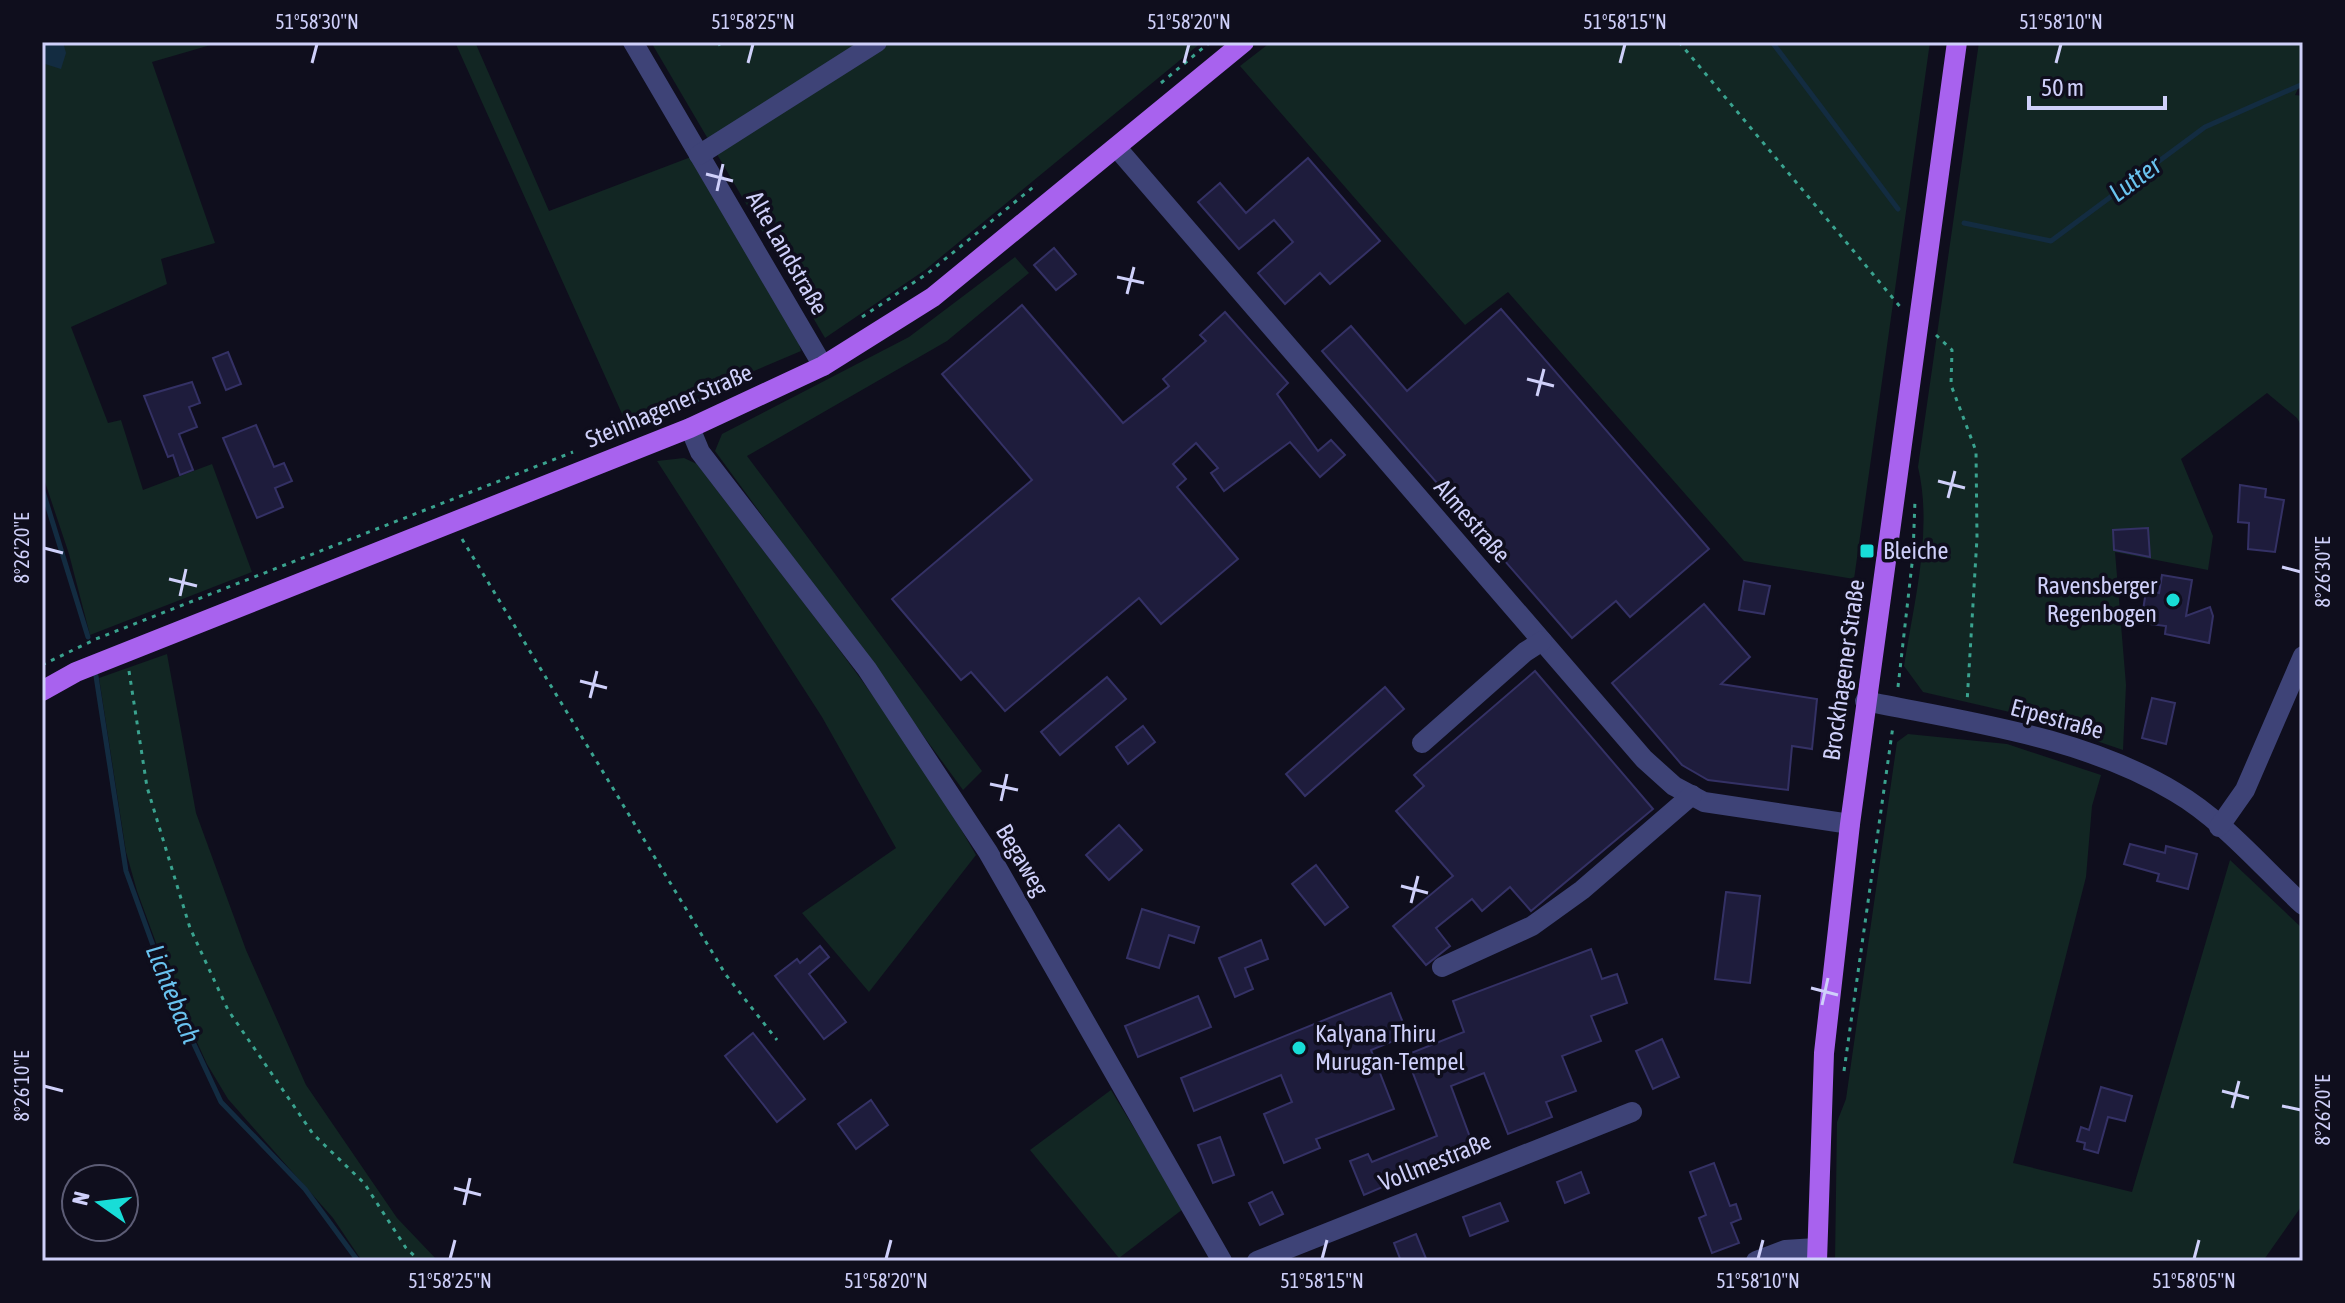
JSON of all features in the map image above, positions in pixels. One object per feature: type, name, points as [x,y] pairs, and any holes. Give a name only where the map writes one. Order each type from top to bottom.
[{"type":"main road","name":"Steinhagener Straße","points":[[42,691],[76,672],[690,428],[823,366],[933,297],[1244,42]]},
{"type":"main road","name":"Brockhagener Straße","points":[[1817,1255],[1824,1053],[1850,824],[1957,42]]},
{"type":"street","name":"Alte Landstraße","points":[[633,42],[823,366]]},
{"type":"street","points":[[699,155],[877,42]]},
{"type":"street","name":"Almestraße","points":[[1117,148],[1644,759],[1674,786],[1704,802],[1747,811],[1850,824]]},
{"type":"street","name":"Begaweg","points":[[690,428],[700,452],[867,669],[988,852],[1222,1261]]},
{"type":"street","points":[[1422,743],[1525,652],[1542,641]]},
{"type":"street","points":[[2219,827],[2245,790],[2303,656]]},
{"type":"street","name":"Erpestraße","points":[[1865,701],[2116,761],[2177,793],[2219,827],[2303,905]]},
{"type":"street","points":[[1442,967],[1532,926],[1582,890],[1692,795]]},
{"type":"street","name":"Vollmestraße","points":[[1257,1261],[1632,1112]]},
{"type":"street","points":[[1756,1261],[1785,1250],[1817,1255]]},
{"type":"path","points":[[718,45],[724,42]]},
{"type":"path","points":[[1152,91],[1210,42]]},
{"type":"path","points":[[1679,42],[1907,315],[1919,318]]},
{"type":"path","points":[[852,324],[928,273],[1046,177]]},
{"type":"path","points":[[1929,344],[1931,329],[1952,350],[1951,385],[1976,451],[1977,538],[1966,723]]},
{"type":"path","points":[[648,422],[727,388]]},
{"type":"path","points":[[42,665],[96,639],[578,450]]},
{"type":"path","points":[[1842,1084],[1896,707],[1913,555],[1913,487]]},
{"type":"path","points":[[451,522],[726,975],[777,1040]]},
{"type":"path","points":[[126,652],[147,787],[190,928],[228,1010],[313,1134],[364,1183],[406,1248],[420,1261]]},
{"type":"green space","points":[[42,42],[221,42],[152,62],[215,243],[161,259],[167,284],[71,327],[108,423],[121,420],[143,490],[212,464],[252,572],[90,635],[69,554],[42,473]]},
{"type":"green space","points":[[455,42],[475,42],[549,211],[691,157],[795,329],[801,351],[627,425]]},
{"type":"green space","points":[[651,42],[1202,42],[925,270],[825,338]]},
{"type":"green space","points":[[1271,42],[1930,42],[1854,579],[1744,561],[1508,292],[1465,325],[1240,66]]},
{"type":"green space","points":[[1979,42],[2303,42],[2303,79],[2295,95],[2303,96],[2303,429],[2297,418],[2267,393],[2181,459],[2213,536],[2208,570],[2115,552],[2126,685],[2123,750],[2014,713],[1923,692],[1904,666],[1923,541],[1924,516],[1918,467]]},
{"type":"green space","points":[[1015,257],[1029,273],[947,341],[747,456],[982,771],[963,790],[715,451],[722,434],[909,337]]},
{"type":"green space","points":[[684,458],[697,464],[843,655],[913,753],[976,855],[869,992],[802,913],[896,848],[822,717],[657,461]]},
{"type":"green space","points":[[167,654],[196,813],[246,950],[306,1085],[397,1218],[438,1261],[362,1261],[333,1218],[228,1099],[207,1064],[174,992],[126,852],[99,678]]},
{"type":"green space","points":[[1908,734],[2007,744],[2101,775],[2092,806],[2086,877],[2013,1163],[2132,1192],[2230,860],[2303,929],[2303,1204],[2263,1261],[1835,1261],[1837,1122],[1846,1099],[1897,742]]},
{"type":"green space","points":[[1111,1090],[1183,1209],[1119,1258],[1030,1150]]},
{"type":"water","points":[[42,42],[63,42],[66,53],[61,69],[42,63]]},
{"type":"building","points":[[1308,158],[1380,241],[1330,284],[1320,273],[1285,304],[1258,273],[1293,242],[1274,220],[1239,249],[1198,202],[1220,183],[1246,213]]},
{"type":"building","points":[[1054,248],[1076,274],[1056,290],[1034,265]]},
{"type":"building","points":[[1022,305],[1123,423],[1169,386],[1163,379],[1206,341],[1200,335],[1225,312],[1288,383],[1277,394],[1318,451],[1331,440],[1345,455],[1320,477],[1290,442],[1224,491],[1211,473],[1218,468],[1196,443],[1173,464],[1186,479],[1177,487],[1238,559],[1161,624],[1139,598],[1005,711],[971,672],[961,680],[892,599],[1032,480],[942,374]]},
{"type":"building","points":[[1501,309],[1709,549],[1630,617],[1616,601],[1572,638],[1322,351],[1351,326],[1407,391]]},
{"type":"building","points":[[228,352],[241,384],[226,390],[213,358]]},
{"type":"building","points":[[192,382],[200,403],[189,407],[197,427],[179,434],[193,470],[180,475],[173,455],[168,457],[144,396]]},
{"type":"building","points":[[256,425],[274,467],[284,463],[292,481],[275,488],[283,507],[257,518],[223,438]]},
{"type":"building","points":[[2240,485],[2266,489],[2265,497],[2284,500],[2275,552],[2248,549],[2249,523],[2238,522]]},
{"type":"building","points":[[2148,528],[2150,557],[2114,550],[2113,530]]},
{"type":"building","points":[[2162,575],[2192,580],[2186,616],[2210,607],[2213,616],[2209,643],[2165,634],[2166,626],[2141,623],[2146,591],[2159,593]]},
{"type":"building","points":[[1744,581],[1770,586],[1764,614],[1739,610]]},
{"type":"building","points":[[1704,604],[1750,657],[1721,684],[1817,699],[1812,749],[1792,746],[1788,790],[1708,780],[1682,765],[1612,683]]},
{"type":"building","points":[[1535,671],[1653,809],[1531,911],[1510,887],[1482,911],[1472,899],[1436,928],[1450,946],[1426,965],[1393,926],[1453,876],[1396,811],[1424,786],[1414,775]]},
{"type":"building","points":[[1107,677],[1126,699],[1060,755],[1041,732]]},
{"type":"building","points":[[1385,687],[1404,709],[1305,796],[1286,774]]},
{"type":"building","points":[[2152,698],[2175,703],[2166,744],[2142,738]]},
{"type":"building","points":[[1143,726],[1155,742],[1128,764],[1116,747]]},
{"type":"building","points":[[1119,825],[1142,850],[1109,880],[1086,855]]},
{"type":"building","points":[[2130,844],[2165,853],[2166,846],[2197,854],[2188,889],[2157,881],[2159,874],[2124,864]]},
{"type":"building","points":[[1316,865],[1348,907],[1325,925],[1292,884]]},
{"type":"building","points":[[1726,892],[1760,896],[1750,983],[1715,979]]},
{"type":"building","points":[[1142,909],[1199,927],[1194,943],[1169,935],[1159,968],[1127,958]]},
{"type":"building","points":[[1261,940],[1268,959],[1245,968],[1253,989],[1235,997],[1219,958]]},
{"type":"building","points":[[820,946],[829,957],[809,974],[846,1022],[824,1039],[775,976],[797,959],[800,963]]},
{"type":"building","points":[[1591,949],[1602,979],[1617,974],[1627,1003],[1591,1016],[1601,1041],[1562,1056],[1576,1091],[1546,1102],[1552,1117],[1508,1134],[1484,1073],[1451,1086],[1474,1148],[1364,1195],[1350,1161],[1368,1154],[1372,1162],[1437,1136],[1406,1055],[1464,1032],[1453,1001]]},
{"type":"building","points":[[1391,993],[1408,1035],[1371,1050],[1394,1109],[1316,1139],[1320,1148],[1284,1163],[1264,1114],[1292,1102],[1281,1075],[1194,1111],[1181,1078]]},
{"type":"building","points":[[1198,996],[1211,1027],[1138,1057],[1125,1026]]},
{"type":"building","points":[[753,1033],[805,1099],[777,1122],[725,1056]]},
{"type":"building","points":[[1662,1039],[1679,1077],[1653,1089],[1636,1051]]},
{"type":"building","points":[[2101,1087],[2132,1096],[2125,1121],[2108,1117],[2098,1153],[2084,1149],[2085,1143],[2077,1141],[2081,1127],[2089,1130]]},
{"type":"building","points":[[871,1100],[888,1125],[856,1149],[838,1124]]},
{"type":"building","points":[[1220,1137],[1234,1175],[1213,1183],[1198,1145]]},
{"type":"building","points":[[1714,1163],[1730,1206],[1736,1204],[1741,1219],[1731,1223],[1739,1243],[1712,1253],[1699,1218],[1706,1215],[1690,1172]]},
{"type":"building","points":[[1581,1172],[1589,1193],[1565,1203],[1557,1182]]},
{"type":"building","points":[[1272,1192],[1283,1214],[1260,1225],[1249,1203]]},
{"type":"building","points":[[1500,1203],[1508,1221],[1470,1236],[1463,1217]]},
{"type":"building","points":[[1416,1234],[1427,1261],[1401,1261],[1394,1243]]},
{"type":"waterway","name":"Lutter","points":[[1772,42],[1898,209]]},
{"type":"waterway","name":"Lutter","points":[[1964,223],[2051,241],[2205,127],[2303,84]]},
{"type":"waterway","name":"Lichtebach","points":[[42,488],[88,637]]},
{"type":"waterway","name":"Lichtebach","points":[[96,676],[126,871],[171,995],[221,1102],[305,1189],[358,1261]]},
{"type":"place","name":"Bleiche","points":[[1867,551]]},
{"type":"place","name":"Ravensberger Regenbogen","points":[[2173,600]]},
{"type":"place","name":"Kalyana Thiru Murugan-Tempel","points":[[1299,1048]]}]
